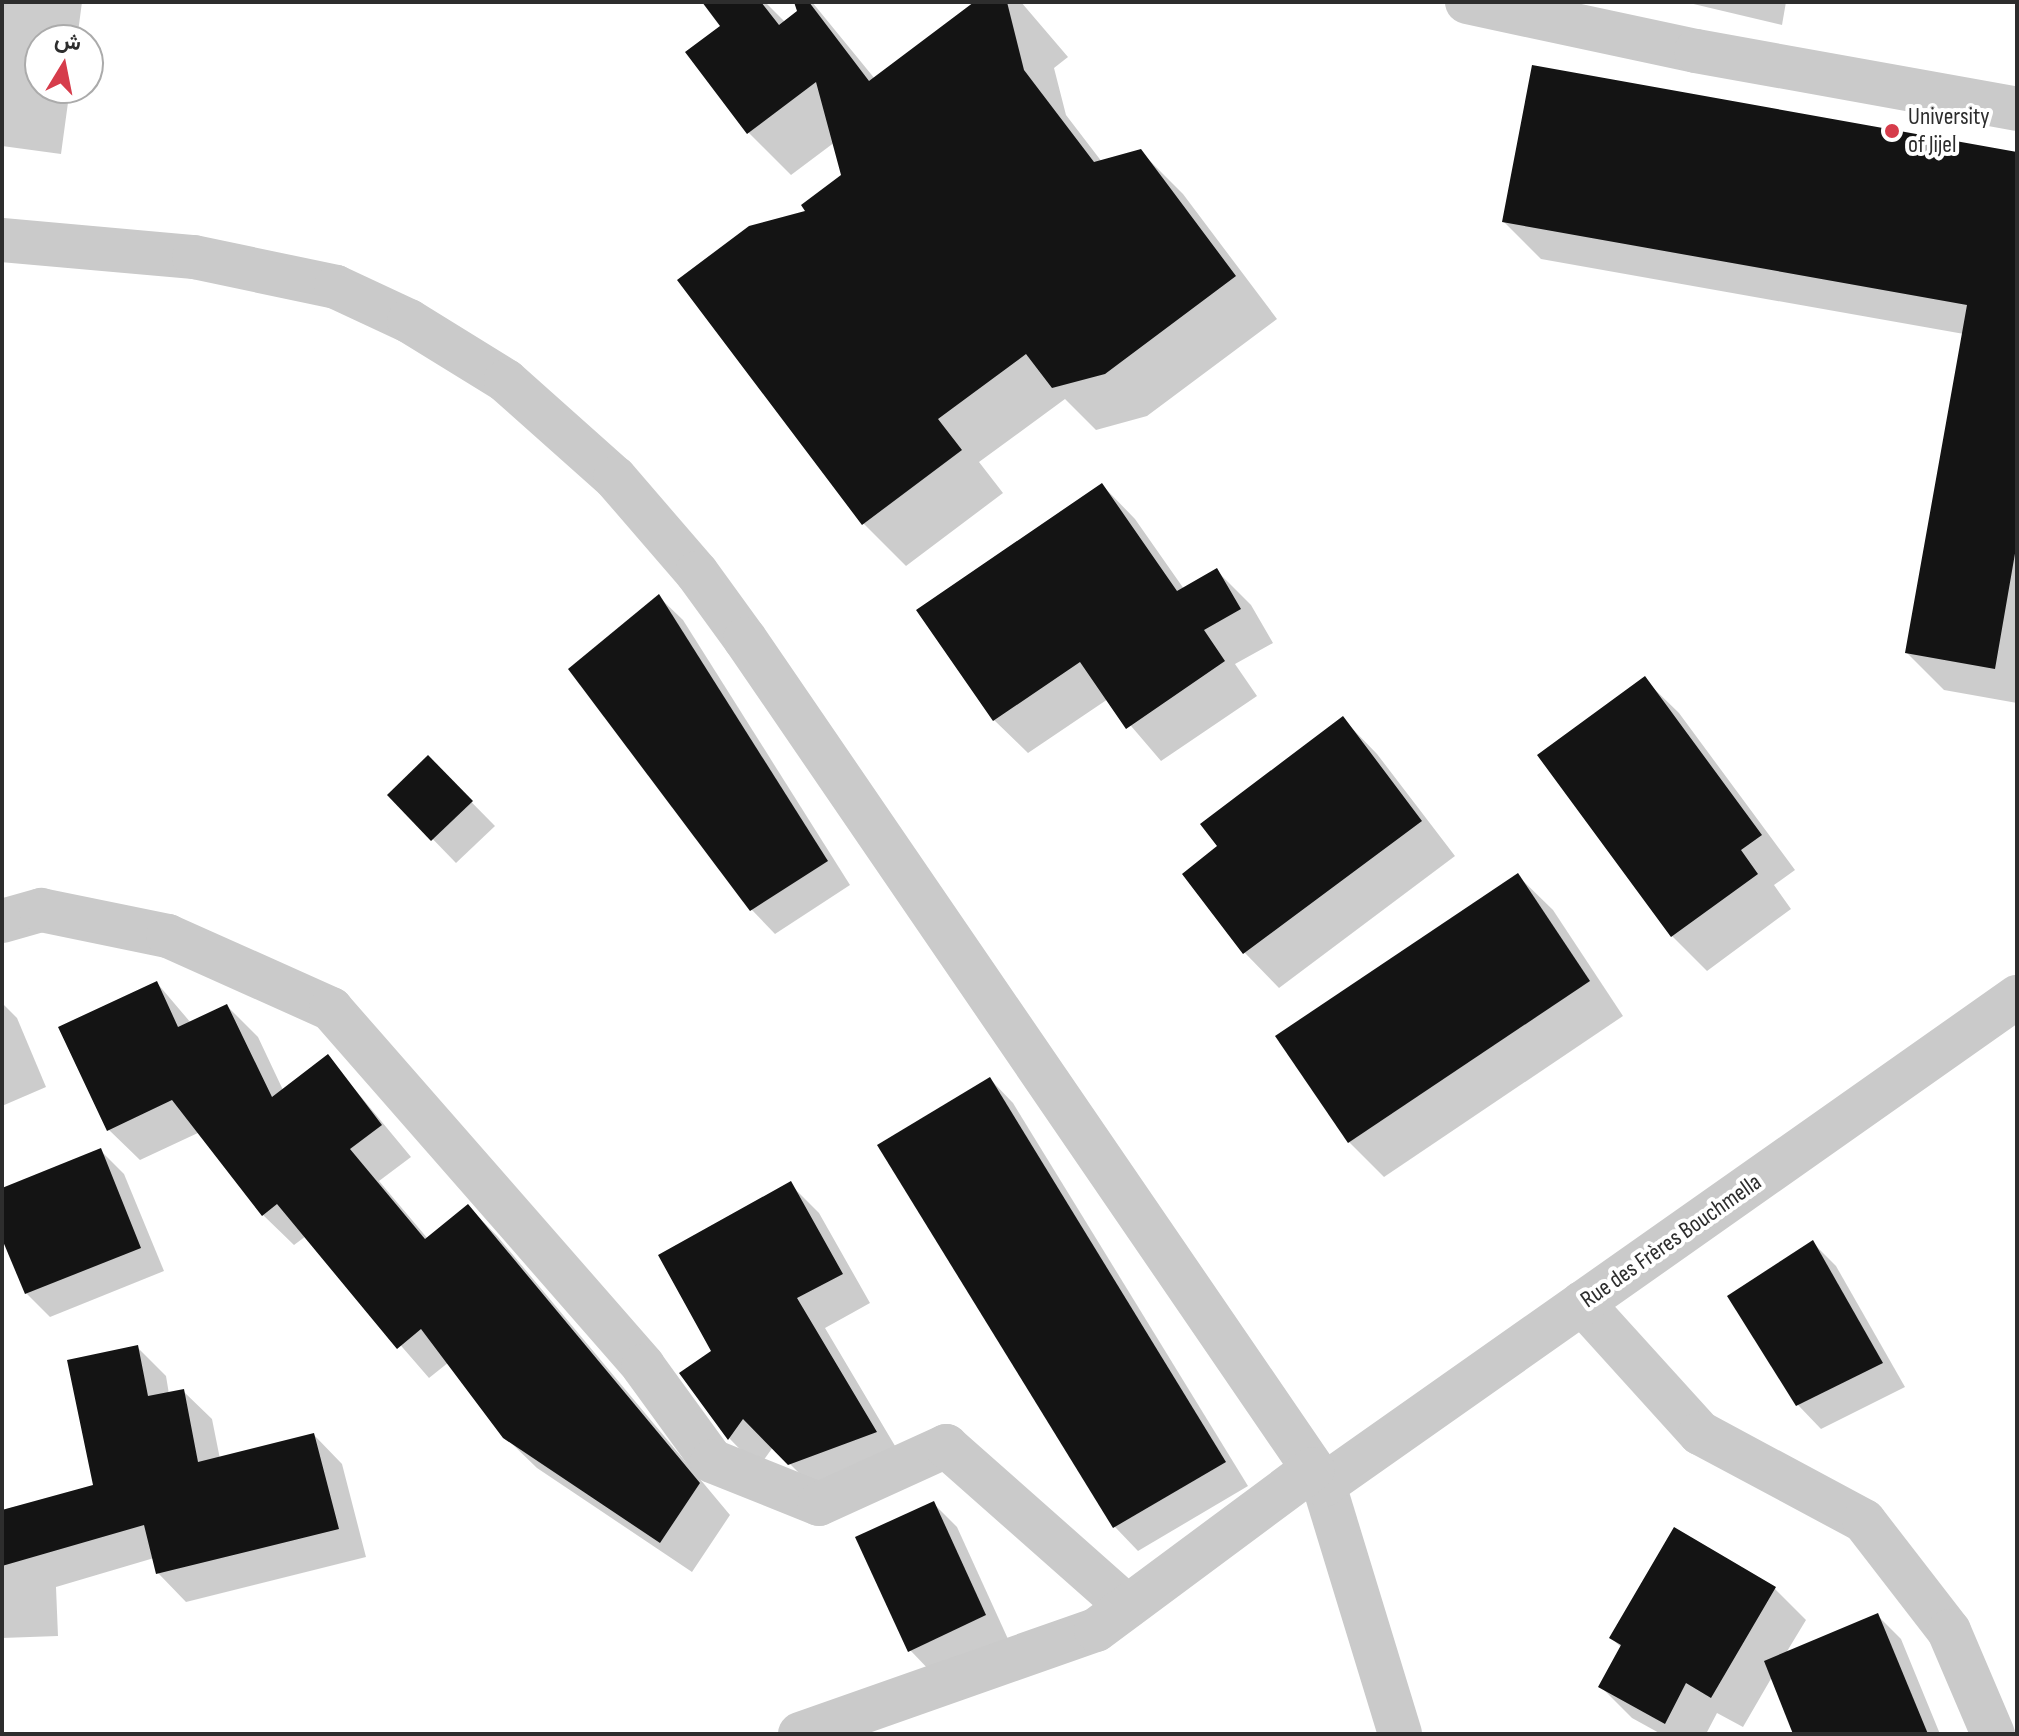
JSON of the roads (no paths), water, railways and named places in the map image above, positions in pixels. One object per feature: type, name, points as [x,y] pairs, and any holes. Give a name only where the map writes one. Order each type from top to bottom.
[{"type":"street","points":[[1467,2],[1696,51],[2017,109]]},
{"type":"street","points":[[2,240],[194,257],[336,287],[409,321],[540,406],[615,478],[721,606],[1318,1477],[1400,1734]]},
{"type":"street","points":[[2,921],[41,910],[168,936],[331,1009],[643,1366],[712,1461],[819,1504],[946,1446],[1127,1606]]},
{"type":"street","name":"Rue des Frères Bouchmella","points":[[800,1734],[1096,1630],[1318,1477],[1582,1303],[2017,997]]},
{"type":"street","points":[[1582,1303],[1700,1433],[1864,1521],[1949,1631],[1993,1734]]},
{"type":"place","name":"University of Jijel","points":[[1892,131]]}]
